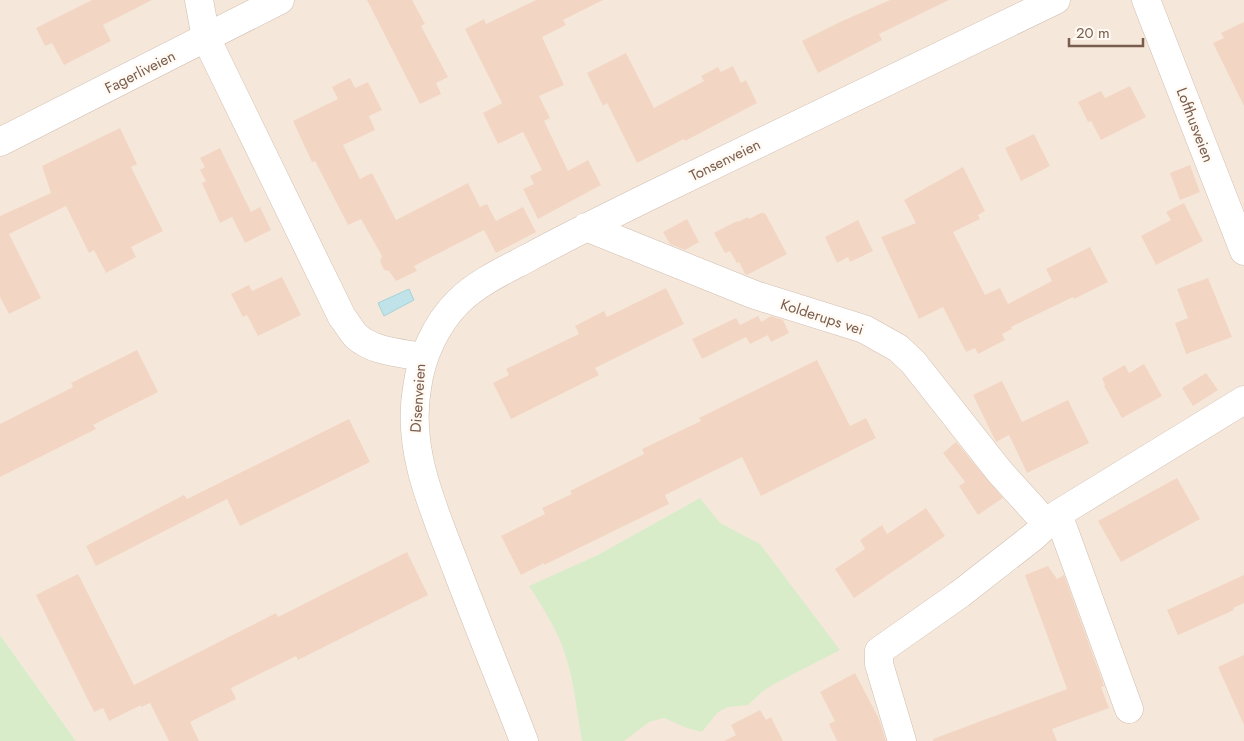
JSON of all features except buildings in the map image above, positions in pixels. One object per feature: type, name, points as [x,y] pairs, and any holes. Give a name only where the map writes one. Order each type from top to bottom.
[{"type":"street","name":"Disenveien","points":[[199,0],[206,38],[338,308],[350,328],[356,336],[375,347],[423,357],[416,389],[414,416],[424,483],[476,622],[524,741]]},
{"type":"street","name":"Fagerliveien","points":[[0,142],[280,0]]},
{"type":"street","name":"Tonsenveien","points":[[423,357],[439,327],[458,302],[488,279],[586,227],[1056,0]]},
{"type":"street","name":"Lofthusveien","points":[[1146,0],[1244,251]]},
{"type":"street","name":"Kolderups vei","points":[[586,227],[755,295],[864,330],[898,348],[914,362],[999,471],[1052,518]]},
{"type":"street","points":[[902,741],[879,664],[879,651],[960,594],[1032,537],[1052,518],[1244,400]]},
{"type":"street","points":[[1052,518],[1129,709]]},
{"type":"shaded area","points":[[0,0],[1244,0],[1244,741],[76,741],[0,635]]},
{"type":"green space","points":[[700,498],[720,523],[760,544],[840,650],[774,684],[748,705],[728,707],[718,712],[702,732],[664,718],[649,722],[624,741],[582,741],[572,679],[561,643],[529,586],[598,555]]},
{"type":"green space","points":[[0,635],[76,741],[0,741]]},
{"type":"water","points":[[409,289],[414,300],[384,316],[378,303]]}]
